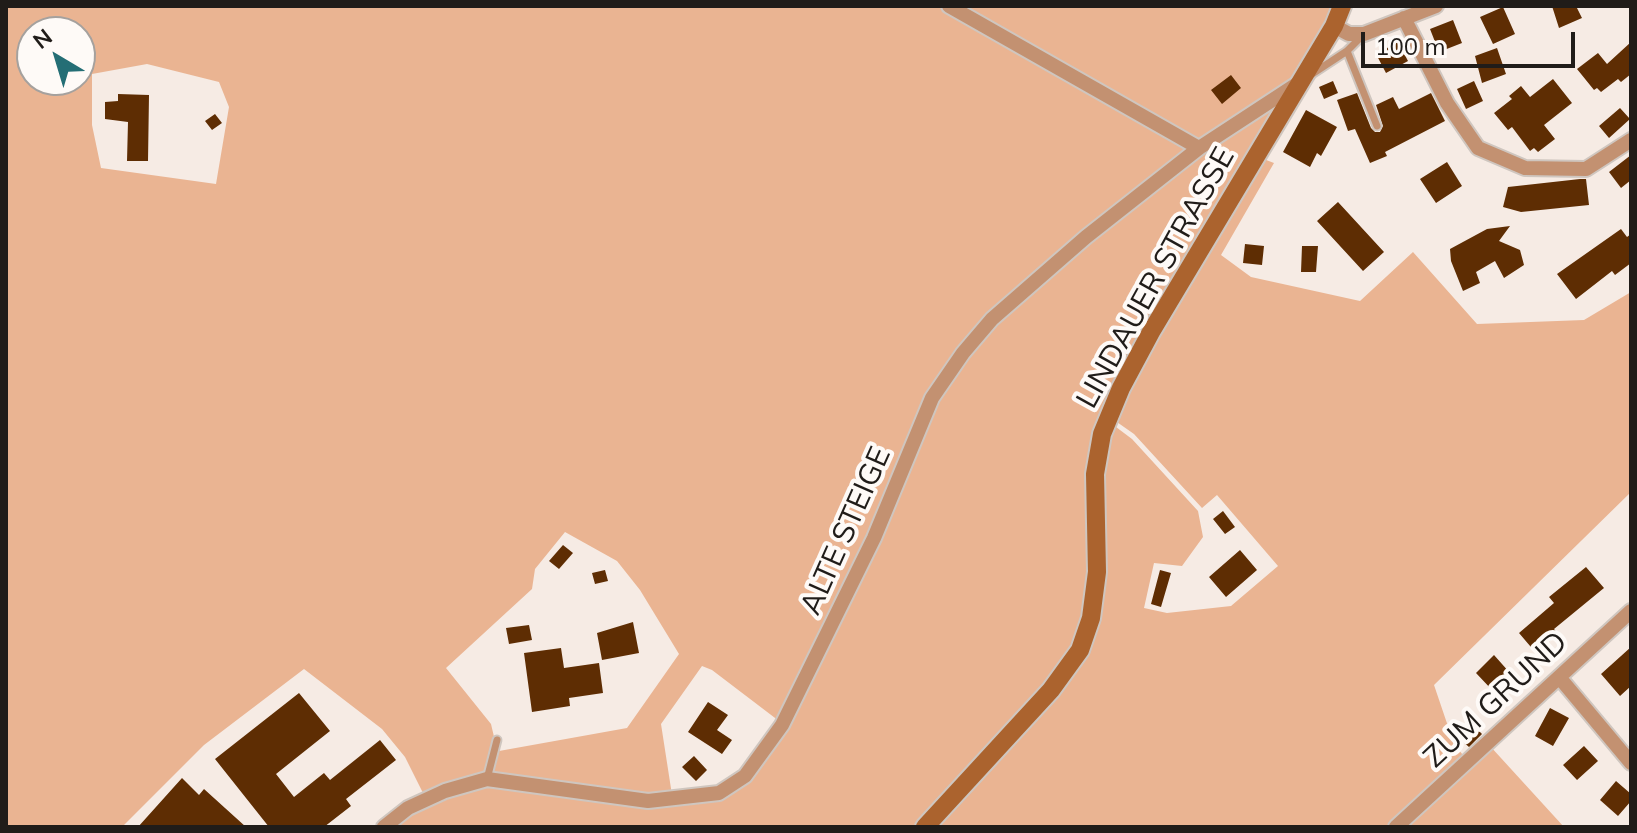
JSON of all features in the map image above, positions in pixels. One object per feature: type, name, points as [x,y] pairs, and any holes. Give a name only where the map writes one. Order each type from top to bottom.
[{"type":"main road","name":"LINDAUER STRASSE","points":[[925,827],[1042,701],[1080,650],[1091,618],[1097,572],[1095,474],[1102,434],[1121,388],[1151,332],[1334,26],[1342,6]]},
{"type":"street","points":[[949,6],[1199,148]]},
{"type":"street","points":[[1334,26],[1349,34],[1364,34],[1436,6]]},
{"type":"street","points":[[1404,18],[1447,103],[1478,148],[1525,168],[1586,169],[1631,140]]},
{"type":"street","name":"ALTE STEIGE","points":[[384,827],[408,808],[435,795],[487,779],[648,801],[719,793],[745,776],[782,725],[874,538],[932,398],[963,353],[992,319],[1074,248],[1199,148],[1300,81]]},
{"type":"street","name":"ZUM GRUND","points":[[1396,827],[1631,611]]},
{"type":"street","points":[[1559,677],[1631,763]]},
{"type":"lane","points":[[1300,81],[1347,51],[1364,34]]},
{"type":"lane","points":[[1347,51],[1377,126]]},
{"type":"lane","points":[[487,779],[497,740]]},
{"type":"shaded area","points":[[6,6],[1334,6],[1293,80],[1192,149],[961,351],[779,721],[712,670],[702,666],[661,724],[672,795],[648,798],[491,775],[499,751],[627,728],[679,654],[640,590],[617,561],[565,532],[535,569],[532,589],[446,668],[491,724],[495,741],[485,776],[425,797],[405,757],[382,729],[304,669],[204,745],[122,827],[6,827]],"holes":[[[16,16],[96,16],[96,73],[147,64],[219,82],[229,107],[216,184],[101,168],[92,125],[92,96],[16,96]]]},
{"type":"shaded area","points":[[1280,98],[1143,328],[1113,384],[1093,432],[1085,473],[1089,571],[1084,615],[1073,649],[1046,687],[916,827],[389,827],[408,810],[487,783],[556,791],[718,797],[765,756],[935,399],[994,321],[1201,151]]},
{"type":"shaded area","points":[[1261,158],[1274,163],[1221,255],[1251,277],[1360,301],[1413,252],[1477,324],[1584,320],[1631,292],[1631,492],[1434,685],[1454,744],[1467,760],[1392,827],[935,827],[1086,651],[1101,475],[1112,424],[1132,439],[1198,511],[1203,537],[1182,566],[1154,563],[1144,608],[1167,613],[1231,606],[1278,566],[1217,495],[1202,508],[1134,434],[1114,420],[1127,389]]},
{"type":"shaded area","points":[[1490,746],[1564,827],[1399,827]]},
{"type":"building","points":[[1552,6],[1576,6],[1582,18],[1559,28]]},
{"type":"building","points":[[1503,7],[1515,34],[1493,44],[1480,17]]},
{"type":"building","points":[[1453,20],[1462,43],[1439,52],[1430,29]]},
{"type":"building","points":[[1398,42],[1408,61],[1386,73],[1376,54]]},
{"type":"building","points":[[1631,42],[1631,74],[1621,82],[1618,79],[1601,92],[1597,88],[1594,90],[1577,69],[1598,53],[1607,64]]},
{"type":"building","points":[[1497,48],[1506,74],[1482,83],[1475,56]]},
{"type":"building","points":[[1231,75],[1241,88],[1222,104],[1211,90]]},
{"type":"building","points":[[1553,79],[1572,103],[1544,125],[1555,139],[1538,152],[1534,148],[1530,151],[1512,127],[1508,130],[1494,113],[1512,99],[1509,96],[1521,86],[1530,97]]},
{"type":"building","points":[[1333,81],[1338,93],[1324,99],[1319,87]]},
{"type":"building","points":[[1474,81],[1483,101],[1466,109],[1457,89]]},
{"type":"building","points":[[1357,93],[1375,132],[1380,132],[1383,126],[1376,105],[1393,97],[1399,109],[1431,93],[1445,121],[1370,163],[1355,129],[1348,131],[1337,100]]},
{"type":"building","points":[[118,94],[149,95],[148,161],[127,161],[128,122],[105,119],[105,102],[118,101]]},
{"type":"building","points":[[1620,108],[1630,119],[1609,138],[1599,126]]},
{"type":"building","points":[[1306,110],[1337,127],[1321,156],[1317,153],[1310,167],[1283,152]]},
{"type":"building","points":[[215,114],[222,123],[212,130],[205,121]]},
{"type":"building","points":[[1631,155],[1631,180],[1621,188],[1609,172]]},
{"type":"building","points":[[1447,162],[1462,186],[1436,203],[1420,179]]},
{"type":"building","points":[[1586,179],[1589,205],[1521,212],[1503,207],[1508,187]]},
{"type":"building","points":[[1338,202],[1384,252],[1363,271],[1317,221]]},
{"type":"building","points":[[1510,226],[1499,241],[1520,250],[1524,265],[1504,278],[1495,261],[1476,272],[1480,283],[1463,291],[1451,261],[1450,249],[1487,229]]},
{"type":"building","points":[[1621,229],[1627,237],[1631,234],[1631,263],[1615,275],[1612,271],[1576,299],[1557,274]]},
{"type":"building","points":[[1245,244],[1264,246],[1262,265],[1243,263]]},
{"type":"building","points":[[1302,246],[1318,246],[1316,272],[1301,272]]},
{"type":"building","points":[[1223,511],[1235,527],[1225,534],[1213,519]]},
{"type":"building","points":[[563,545],[573,553],[559,569],[549,561]]},
{"type":"building","points":[[1240,550],[1257,570],[1226,597],[1209,577]]},
{"type":"building","points":[[1586,567],[1604,588],[1554,629],[1558,634],[1536,653],[1519,633],[1554,603],[1549,597]]},
{"type":"building","points":[[605,570],[608,581],[595,584],[592,573]]},
{"type":"building","points":[[1160,570],[1171,573],[1161,607],[1151,604]]},
{"type":"building","points":[[633,622],[639,653],[602,660],[597,633]]},
{"type":"building","points":[[529,625],[532,640],[509,644],[506,628]]},
{"type":"building","points":[[1631,647],[1631,686],[1620,696],[1601,674]]},
{"type":"building","points":[[561,648],[564,668],[599,663],[603,693],[569,698],[570,706],[532,712],[524,653]]},
{"type":"building","points":[[1494,655],[1510,673],[1493,691],[1476,673]]},
{"type":"building","points":[[299,693],[330,731],[276,774],[294,797],[324,773],[330,780],[380,740],[396,760],[346,799],[351,806],[324,827],[269,827],[215,759]]},
{"type":"building","points":[[708,702],[728,715],[717,730],[732,740],[722,754],[688,732]]},
{"type":"building","points":[[1550,708],[1569,718],[1553,746],[1535,736]]},
{"type":"building","points":[[1474,726],[1482,734],[1469,747],[1461,740]]},
{"type":"building","points":[[1584,746],[1598,761],[1577,780],[1563,765]]},
{"type":"building","points":[[694,756],[707,770],[696,781],[682,767]]},
{"type":"building","points":[[182,778],[199,795],[204,789],[246,827],[138,827]]},
{"type":"building","points":[[1616,781],[1631,794],[1631,801],[1618,816],[1600,800]]}]
